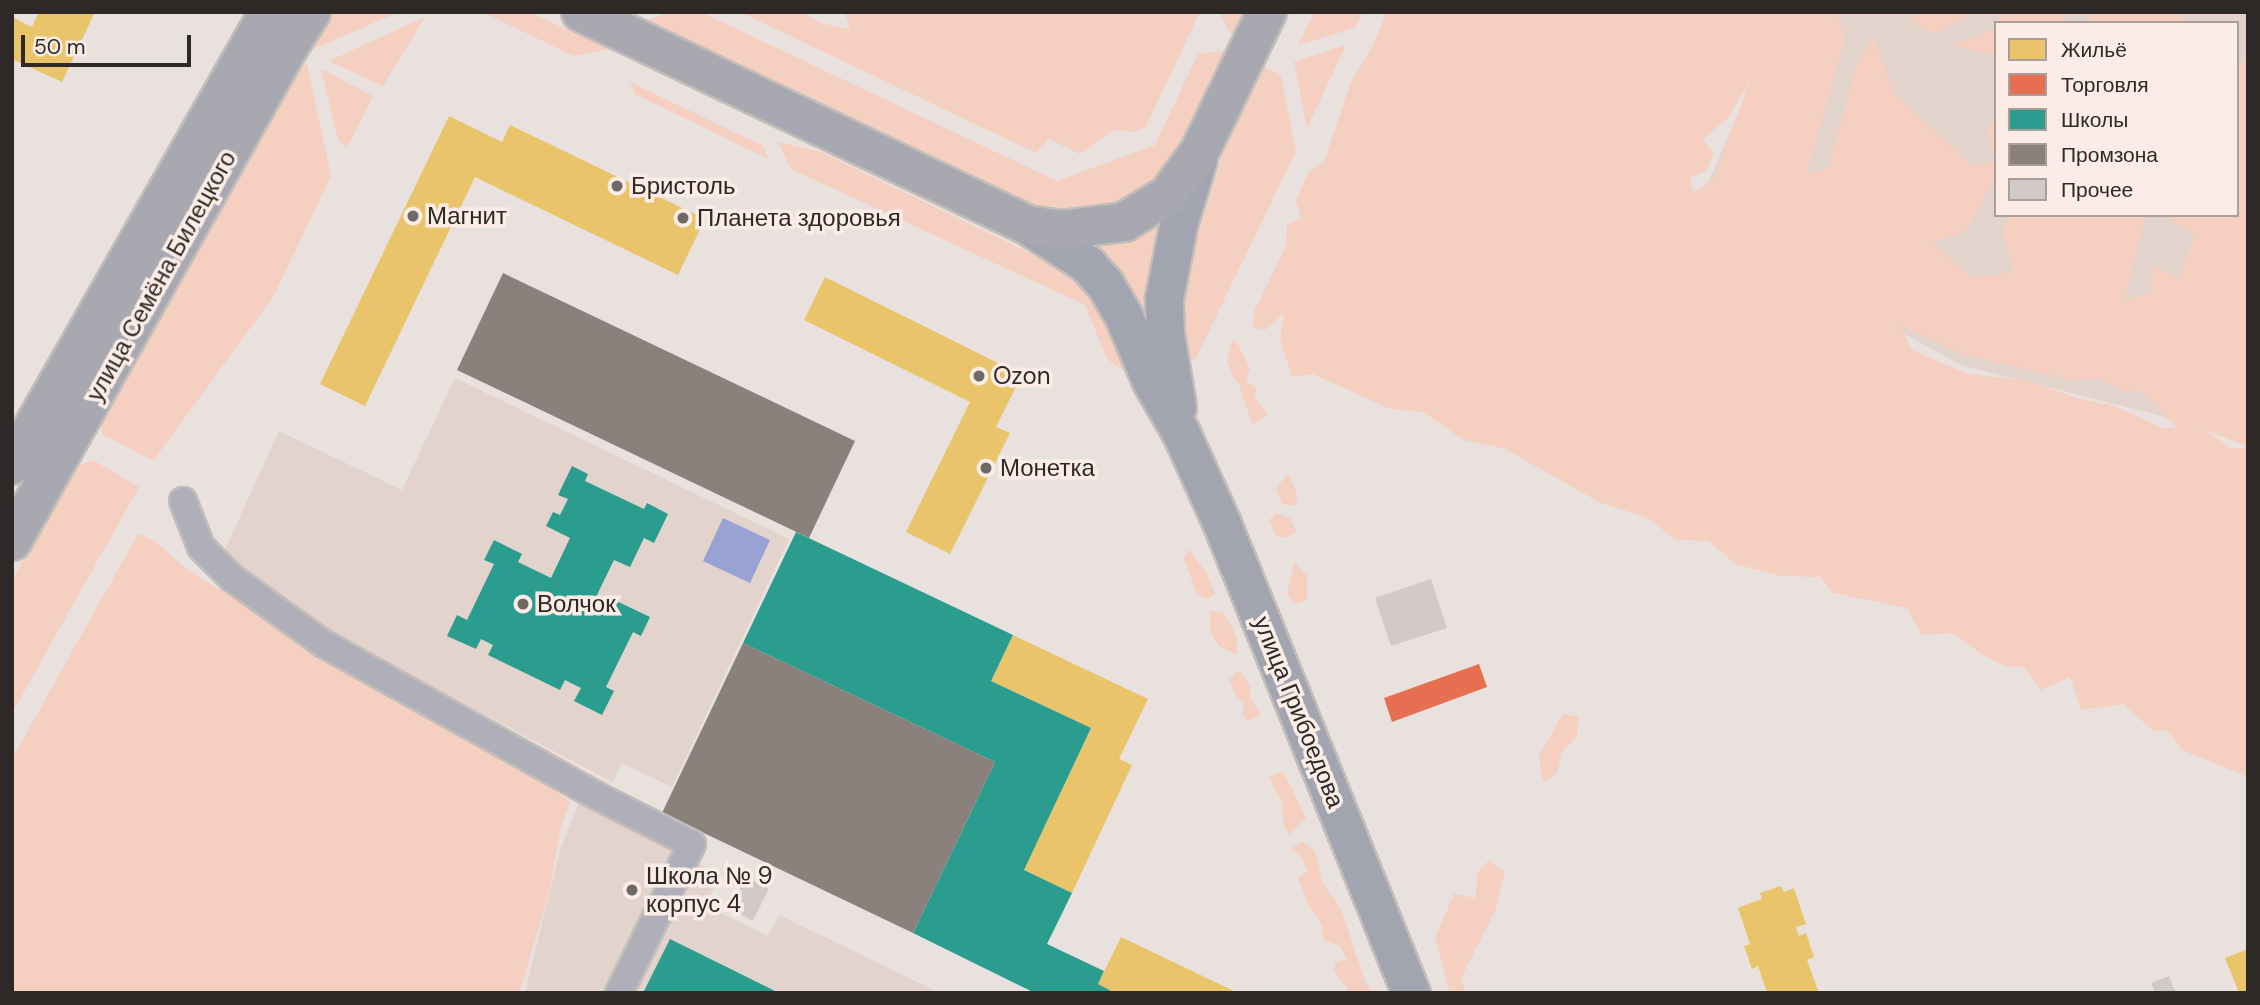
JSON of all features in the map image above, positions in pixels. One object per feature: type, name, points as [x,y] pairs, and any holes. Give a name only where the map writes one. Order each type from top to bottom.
[{"type":"main road","name":"улица Семёна Билецкого","points":[[12,466],[269,12]]},
{"type":"main road","name":"улица Семёна Билецкого","points":[[12,541],[289,46],[311,12]]},
{"type":"main road","points":[[581,12],[1027,225],[1068,248],[1105,284],[1124,315],[1151,381],[1181,433]]},
{"type":"main road","points":[[1181,433],[1165,334],[1164,298],[1179,221],[1199,153],[1267,12]]},
{"type":"main road","points":[[1027,225],[1061,230],[1124,222],[1168,195],[1199,153]]},
{"type":"main road","name":"улица Грибоедова","points":[[1181,433],[1262,621],[1411,993]]},
{"type":"street","points":[[183,501],[201,547],[232,578],[324,644],[585,789],[692,844],[619,993]]},
{"type":"shaded area","points":[[332,12],[399,12],[304,53]]},
{"type":"shaded area","points":[[483,12],[529,12],[609,49],[573,56]]},
{"type":"shaded area","points":[[669,12],[701,12],[1057,181],[1155,145],[1198,54],[1227,50],[1166,172],[1145,195],[1122,207],[1071,212],[1044,208],[1007,194],[645,21]]},
{"type":"shaded area","points":[[740,12],[802,12],[820,23],[850,29],[845,12],[1200,12],[1145,128],[1131,132],[1114,130],[1080,154],[1049,139],[1036,153]]},
{"type":"shaded area","points":[[1219,12],[1246,12],[1233,39]]},
{"type":"shaded area","points":[[1315,12],[1362,12],[1355,28],[1298,45]]},
{"type":"shaded area","points":[[1387,12],[1837,12],[1845,39],[1807,173],[1828,168],[1857,64],[1873,36],[1893,93],[1974,166],[1994,161],[1994,180],[1967,230],[1932,243],[1973,278],[2014,271],[2002,234],[2008,217],[2145,217],[2124,300],[2150,293],[2153,264],[2179,280],[2195,233],[2172,222],[2173,217],[2239,217],[2239,62],[2248,64],[2248,447],[2203,429],[2231,448],[2248,448],[2248,777],[2184,751],[2166,730],[2153,731],[2124,704],[2081,710],[2070,677],[2041,690],[2024,667],[2007,667],[1984,656],[1953,633],[1922,635],[1907,608],[1833,593],[1820,577],[1781,576],[1735,564],[1709,541],[1676,540],[1648,518],[1599,502],[1505,449],[1464,440],[1423,412],[1390,409],[1313,374],[1292,377],[1280,339],[1284,313],[1265,330],[1253,327],[1254,312],[1286,246],[1287,225],[1301,218],[1296,201],[1308,173],[1324,162],[1351,82],[1371,49]],"holes":[[[1750,81],[1714,178],[1694,192],[1689,178],[1705,172],[1714,154],[1703,139],[1728,118]],[[1900,325],[1963,354],[2071,380],[2097,378],[2123,390],[2146,394],[2177,428],[2162,428],[2115,406],[2080,399],[2024,380],[1968,374],[1912,350]]]},
{"type":"shaded area","points":[[1777,12],[2248,12],[2248,438],[1961,365],[1693,218],[1756,72]]},
{"type":"shaded area","points":[[1917,12],[1979,12],[1934,34],[1912,23]]},
{"type":"shaded area","points":[[2001,12],[2068,12],[2065,21],[1999,21]]},
{"type":"shaded area","points":[[2094,12],[2171,12],[2187,21],[2090,21]]},
{"type":"shaded area","points":[[425,17],[383,86],[329,61]]},
{"type":"shaded area","points":[[1994,28],[1994,55],[1951,44],[1982,35]]},
{"type":"shaded area","points":[[1346,45],[1307,128],[1294,62]]},
{"type":"shaded area","points":[[307,64],[331,176],[273,297],[153,461],[102,434],[102,422],[299,67]]},
{"type":"shaded area","points":[[1264,67],[1281,75],[1296,151],[1196,358],[1186,362],[1182,336],[1183,298],[1193,252],[1223,153]]},
{"type":"shaded area","points":[[321,69],[373,96],[347,148],[338,140]]},
{"type":"shaded area","points":[[630,82],[763,146],[768,159],[635,94]]},
{"type":"shaded area","points":[[1994,120],[1994,161],[1986,127]]},
{"type":"shaded area","points":[[778,142],[821,152],[1030,253],[1061,272],[1083,289],[1097,308],[1120,346],[1133,377],[1107,359],[1085,305],[791,169]]},
{"type":"shaded area","points":[[1170,206],[1150,332],[1078,243]]},
{"type":"shaded area","points":[[1232,340],[1238,344],[1250,369],[1246,381],[1256,388],[1255,399],[1268,414],[1252,425],[1239,384],[1232,376],[1227,360]]},
{"type":"shaded area","name":"Волчок","points":[[455,378],[789,539],[672,787],[622,763],[613,782],[605,778],[323,630],[254,577],[221,558],[279,431],[402,490]]},
{"type":"shaded area","points":[[93,460],[139,487],[12,713],[12,580],[76,467]]},
{"type":"shaded area","points":[[1288,473],[1296,492],[1297,506],[1282,504],[1276,489]]},
{"type":"shaded area","points":[[1277,513],[1290,518],[1296,531],[1286,538],[1276,536],[1269,520]]},
{"type":"shaded area","points":[[138,534],[155,541],[190,572],[536,777],[570,802],[561,827],[549,893],[519,993],[12,993],[12,759]]},
{"type":"shaded area","points":[[1189,549],[1207,574],[1215,594],[1207,599],[1197,594],[1184,559]]},
{"type":"shaded area","points":[[1294,562],[1307,576],[1307,600],[1295,604],[1287,594]]},
{"type":"shaded area","points":[[1210,610],[1225,614],[1237,637],[1237,655],[1219,646],[1210,631]]},
{"type":"shaded area","points":[[1238,670],[1250,684],[1250,697],[1261,715],[1247,721],[1242,714],[1244,703],[1236,696],[1229,680]]},
{"type":"shaded area","points":[[1563,714],[1579,717],[1577,736],[1561,753],[1557,774],[1543,782],[1539,755]]},
{"type":"shaded area","points":[[1283,771],[1306,818],[1289,835],[1284,825],[1282,803],[1269,777]]},
{"type":"shaded area","name":"Школа № 9 корпус 4","points":[[580,800],[721,875],[705,905],[768,936],[779,915],[940,993],[525,993],[560,850]]},
{"type":"shaded area","points":[[1302,841],[1315,851],[1323,884],[1341,909],[1363,976],[1372,993],[1350,993],[1334,970],[1336,962],[1347,959],[1340,946],[1323,940],[1322,925],[1309,906],[1298,878],[1308,871],[1301,857],[1291,849]]},
{"type":"shaded area","points":[[1489,860],[1505,872],[1496,909],[1461,978],[1466,993],[1450,993],[1435,938],[1454,894],[1475,898],[1478,872]]},
{"type":"water","points":[[723,518],[770,540],[750,583],[703,561]]},
{"type":"building: Жильё","points":[[39,12],[95,12],[62,82],[12,59],[12,17],[32,27]]},
{"type":"building: Жильё","points":[[449,116],[502,142],[510,125],[705,219],[678,275],[475,177],[365,406],[320,384]]},
{"type":"building: Жильё","points":[[825,277],[1022,375],[996,427],[1010,433],[950,554],[906,532],[970,402],[804,320]]},
{"type":"building: Жильё","points":[[1013,635],[1148,699],[1119,759],[1132,765],[1072,893],[1024,870],[1091,728],[991,681]]},
{"type":"building: Жильё","points":[[1781,886],[1784,892],[1794,888],[1806,924],[1796,927],[1799,936],[1806,933],[1814,957],[1807,960],[1819,993],[1767,993],[1758,966],[1752,969],[1744,946],[1750,944],[1738,908],[1762,899],[1760,893]]},
{"type":"building: Жильё","points":[[1121,937],[1238,993],[1115,993],[1098,984]]},
{"type":"building: Жильё","points":[[2248,949],[2248,993],[2239,993],[2225,958]]},
{"type":"building: Торговля","points":[[1479,664],[1487,687],[1392,722],[1384,698]]},
{"type":"building: Школы","points":[[572,466],[588,474],[585,481],[644,509],[647,503],[668,514],[654,543],[644,538],[630,567],[614,560],[594,601],[604,606],[608,597],[650,617],[641,636],[633,632],[606,687],[614,691],[602,715],[574,701],[581,688],[565,680],[560,690],[488,655],[493,645],[481,639],[476,649],[447,636],[457,615],[467,620],[494,564],[484,560],[494,540],[522,554],[518,562],[551,578],[570,538],[546,526],[553,512],[560,515],[568,499],[558,495]]},
{"type":"building: Школы","points":[[796,532],[1013,635],[991,681],[1091,728],[1024,870],[1072,893],[1047,944],[1104,971],[1098,984],[1115,993],[1035,993],[913,933],[995,762],[743,643]]},
{"type":"building: Школы","points":[[670,939],[779,993],[643,993]]},
{"type":"building: Промзона","points":[[503,273],[855,441],[809,538],[457,370]]},
{"type":"building: Промзона","points":[[743,643],[995,762],[913,933],[662,813]]},
{"type":"building: Прочее","points":[[1431,579],[1447,628],[1391,646],[1375,598]]},
{"type":"building: Прочее","points":[[745,877],[769,888],[753,921],[730,909]]},
{"type":"building: Прочее","points":[[2169,976],[2176,993],[2155,993],[2151,983]]},
{"type":"place","name":"Бристоль","points":[[617,186]]},
{"type":"place","name":"Магнит","points":[[413,216]]},
{"type":"place","name":"Планета здоровья","points":[[683,218]]},
{"type":"place","name":"Ozon","points":[[979,376]]},
{"type":"place","name":"Монетка","points":[[986,468]]},
{"type":"place","name":"Волчок","points":[[523,604]]},
{"type":"place","name":"Школа № 9 корпус 4","points":[[632,890]]}]
